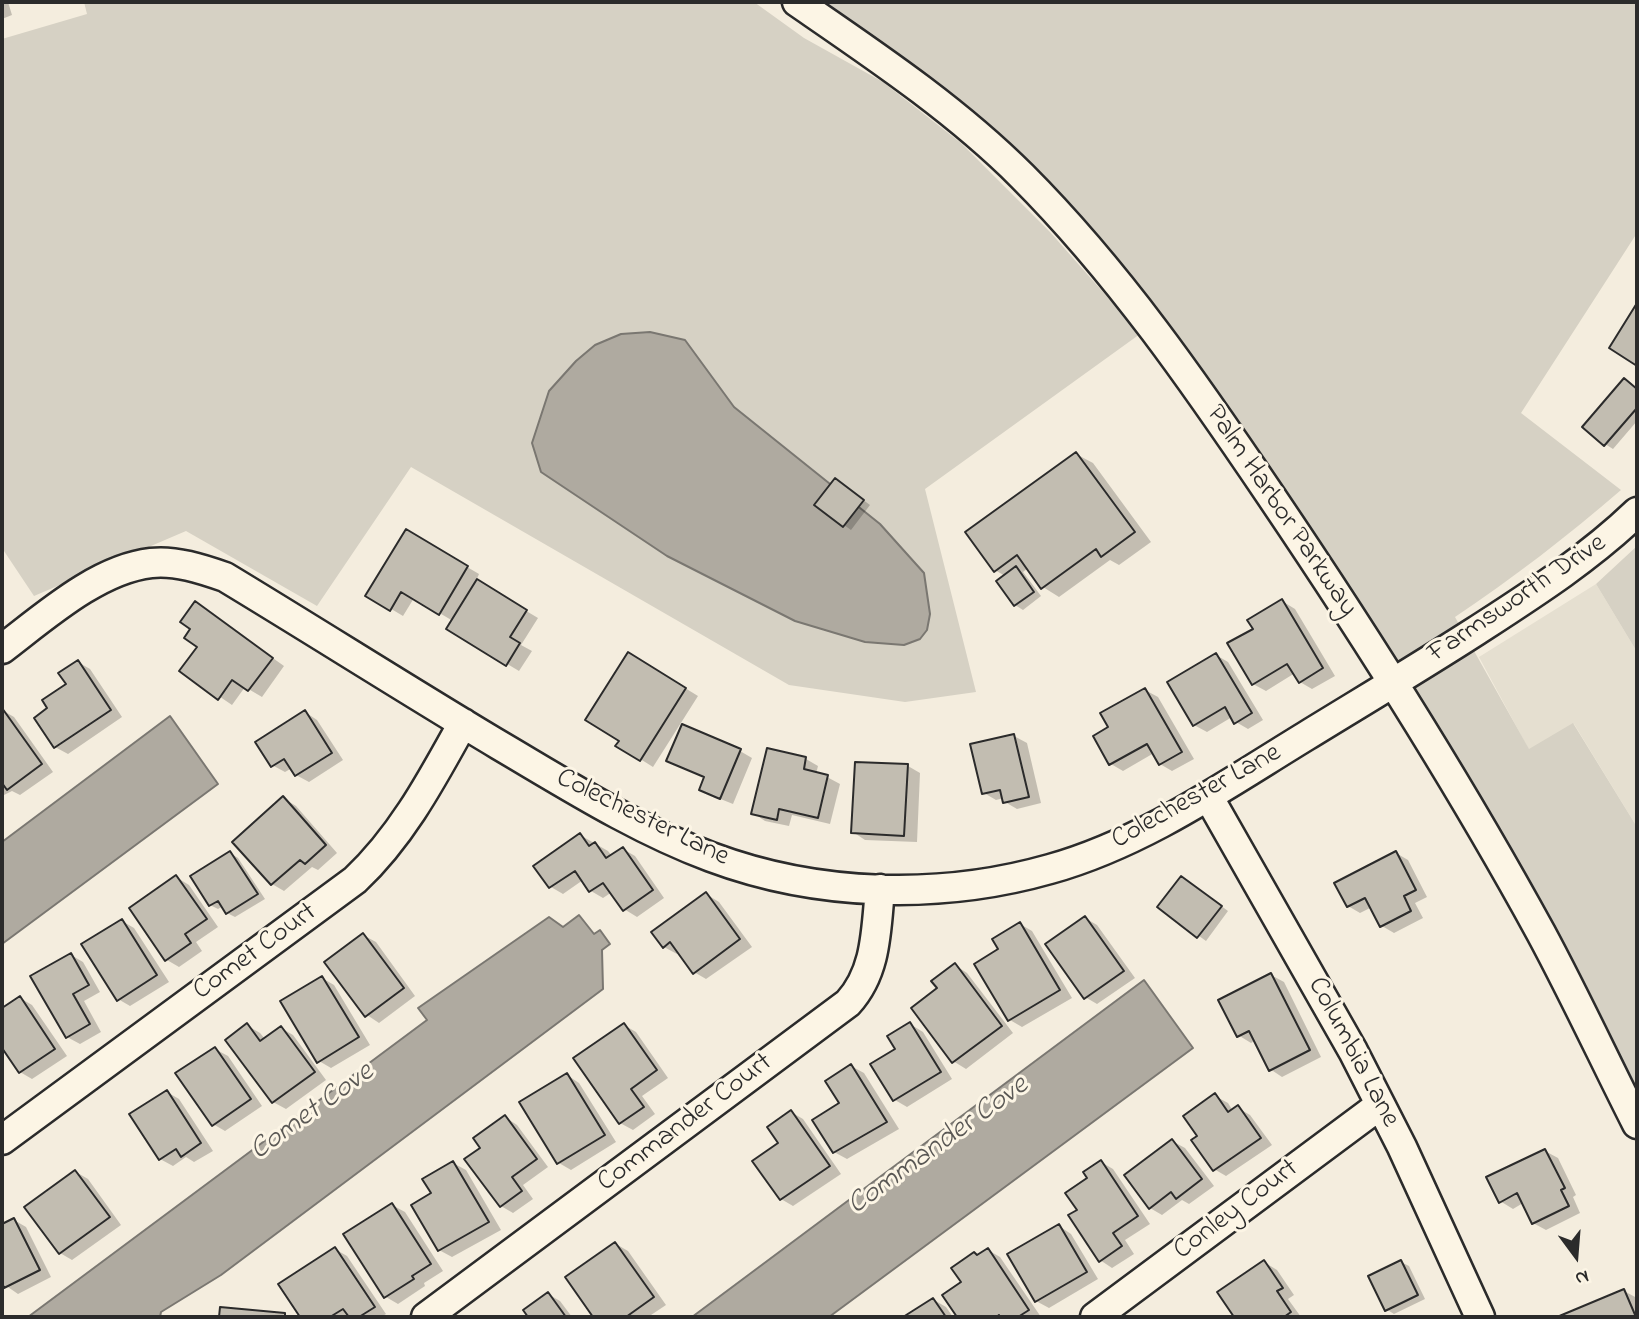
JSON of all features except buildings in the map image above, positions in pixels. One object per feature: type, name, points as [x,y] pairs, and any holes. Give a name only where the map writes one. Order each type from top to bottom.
[{"type":"street","name":"Palm Harbor Parkway","points":[[797,2],[902,76],[984,141],[1023,177],[1083,242],[1166,347],[1243,455],[1394,682],[1542,934],[1637,1124]]},
{"type":"street","name":"Farmsworth Drive","points":[[1394,682],[1549,585],[1598,548],[1637,512]]},
{"type":"street","name":"Colechester Lane","points":[[2,649],[108,576],[152,563],[205,570],[225,577],[463,723],[627,818],[709,857],[816,884],[880,889],[971,886],[1051,869],[1110,848],[1208,796],[1394,682]]},
{"type":"street","name":"Comet Court","points":[[2,1140],[355,880],[377,860],[397,834],[463,723]]},
{"type":"street","name":"Columbia Lane","points":[[1208,796],[1321,991],[1402,1147],[1480,1317]]},
{"type":"street","name":"Commander Court","points":[[426,1317],[848,1003],[863,985],[870,969],[880,889]]},
{"type":"street","name":"Conley Court","points":[[1094,1317],[1380,1105]]},
{"type":"shaded area","points":[[84,2],[754,2],[804,38],[883,82],[961,143],[1050,232],[1140,334],[925,489],[976,692],[905,702],[789,685],[411,467],[317,606],[186,531],[34,596],[2,548],[2,39],[87,14]]},
{"type":"shaded area","points":[[815,2],[1637,2],[1637,233],[1521,413],[1621,490],[1540,556],[1455,617],[1529,749],[1573,723],[1637,827],[1637,1099],[1552,928],[1102,249],[980,116]]},
{"type":"shaded area","points":[[1637,546],[1637,652],[1596,584]]},
{"type":"shaded area","points":[[1596,584],[1637,652],[1637,827],[1574,724],[1529,750],[1479,657]]},
{"type":"water","points":[[650,332],[685,340],[734,407],[880,524],[924,573],[930,614],[927,630],[920,639],[904,645],[865,642],[795,621],[667,556],[541,472],[532,443],[549,391],[576,361],[595,345],[621,334]]},
{"type":"water","points":[[170,716],[218,784],[2,944],[2,842]]},
{"type":"water","name":"Comet Cove","points":[[579,915],[594,934],[600,930],[610,944],[602,950],[603,989],[221,1275],[161,1312],[160,1317],[28,1317],[427,1020],[418,1008],[549,917],[563,927]]},
{"type":"water","name":"Commander Cove","points":[[1144,980],[1193,1048],[829,1317],[692,1317]]}]
